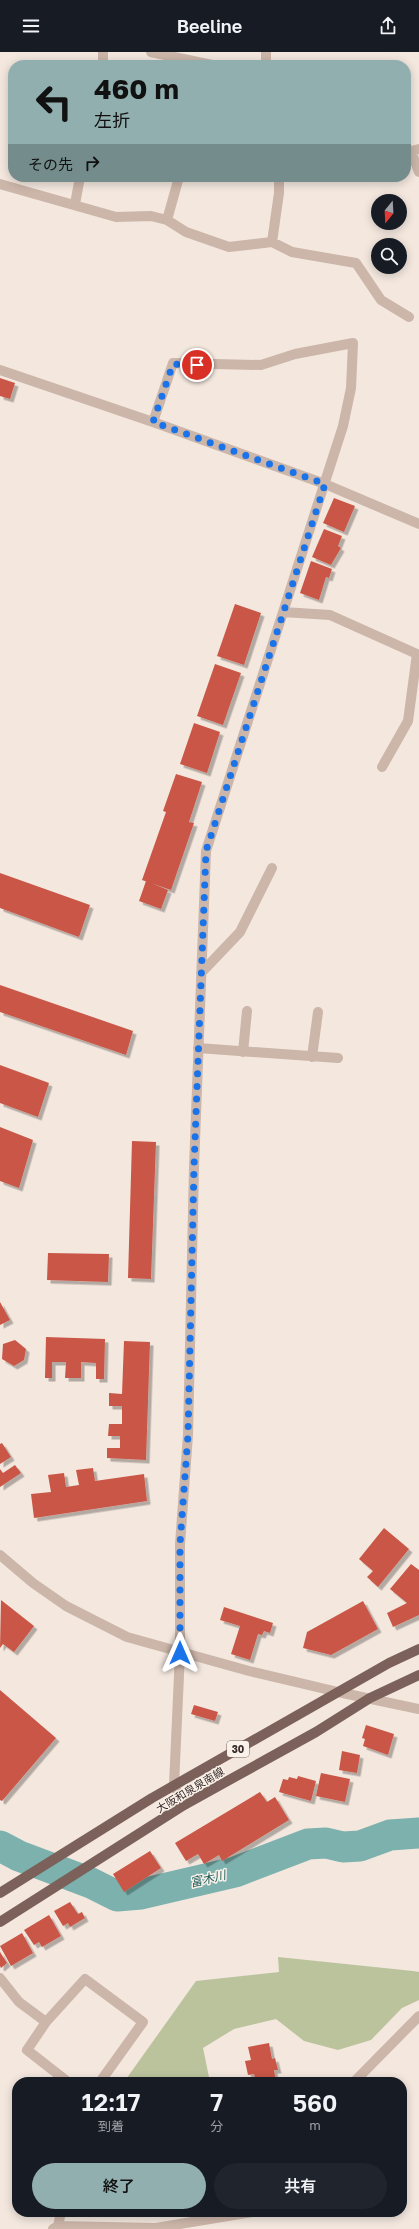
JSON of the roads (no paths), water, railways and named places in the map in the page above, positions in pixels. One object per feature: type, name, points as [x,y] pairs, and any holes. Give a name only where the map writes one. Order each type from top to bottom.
[{"type":"main road","name":"大阪和泉泉南線","points":[[0,1893],[174,1785],[389,1663],[419,1649]]},
{"type":"main road","name":"大阪和泉泉南線","points":[[0,1922],[184,1805],[316,1732],[370,1698],[419,1675]]},
{"type":"street","points":[[151,52],[193,56]]},
{"type":"street","points":[[419,150],[411,150],[419,172]]},
{"type":"street","points":[[75,204],[79,182]]},
{"type":"street","points":[[167,220],[178,182]]},
{"type":"street","points":[[272,242],[279,193],[279,182]]},
{"type":"street","points":[[0,184],[49,199],[75,204],[116,217],[151,216],[167,220],[186,232],[228,247],[272,242],[292,252],[356,263],[381,300],[409,317]]},
{"type":"street","points":[[153,422],[173,364],[261,365],[295,354],[353,343],[348,407],[325,484],[206,851],[198,1048],[188,1427],[180,1544],[180,1653],[174,1785],[184,1805]]},
{"type":"street","points":[[0,370],[153,422],[325,484],[419,524]]},
{"type":"street","points":[[283,612],[330,615],[417,654],[408,721],[382,767]]},
{"type":"street","points":[[201,973],[240,932],[272,868]]},
{"type":"street","points":[[243,1052],[247,1011]]},
{"type":"street","points":[[312,1056],[318,1012]]},
{"type":"street","points":[[198,1048],[338,1058]]},
{"type":"street","points":[[0,1554],[33,1583],[66,1606],[127,1637],[180,1653],[338,1692],[419,1708]]},
{"type":"street","points":[[0,1978],[19,2002],[46,2022]]},
{"type":"street","points":[[62,2077],[27,2050],[46,2022],[85,1979],[143,2022],[104,2077]]},
{"type":"street","points":[[359,2077],[419,2016]]},
{"type":"street","points":[[59,2217],[55,2227],[156,2228],[222,2217]]},
{"type":"waterway","name":"富木川","points":[[0,1846],[19,1856],[91,1883],[117,1896],[141,1894],[235,1872],[308,1844],[326,1843],[343,1847],[360,1846],[390,1835],[419,1833]]}]
